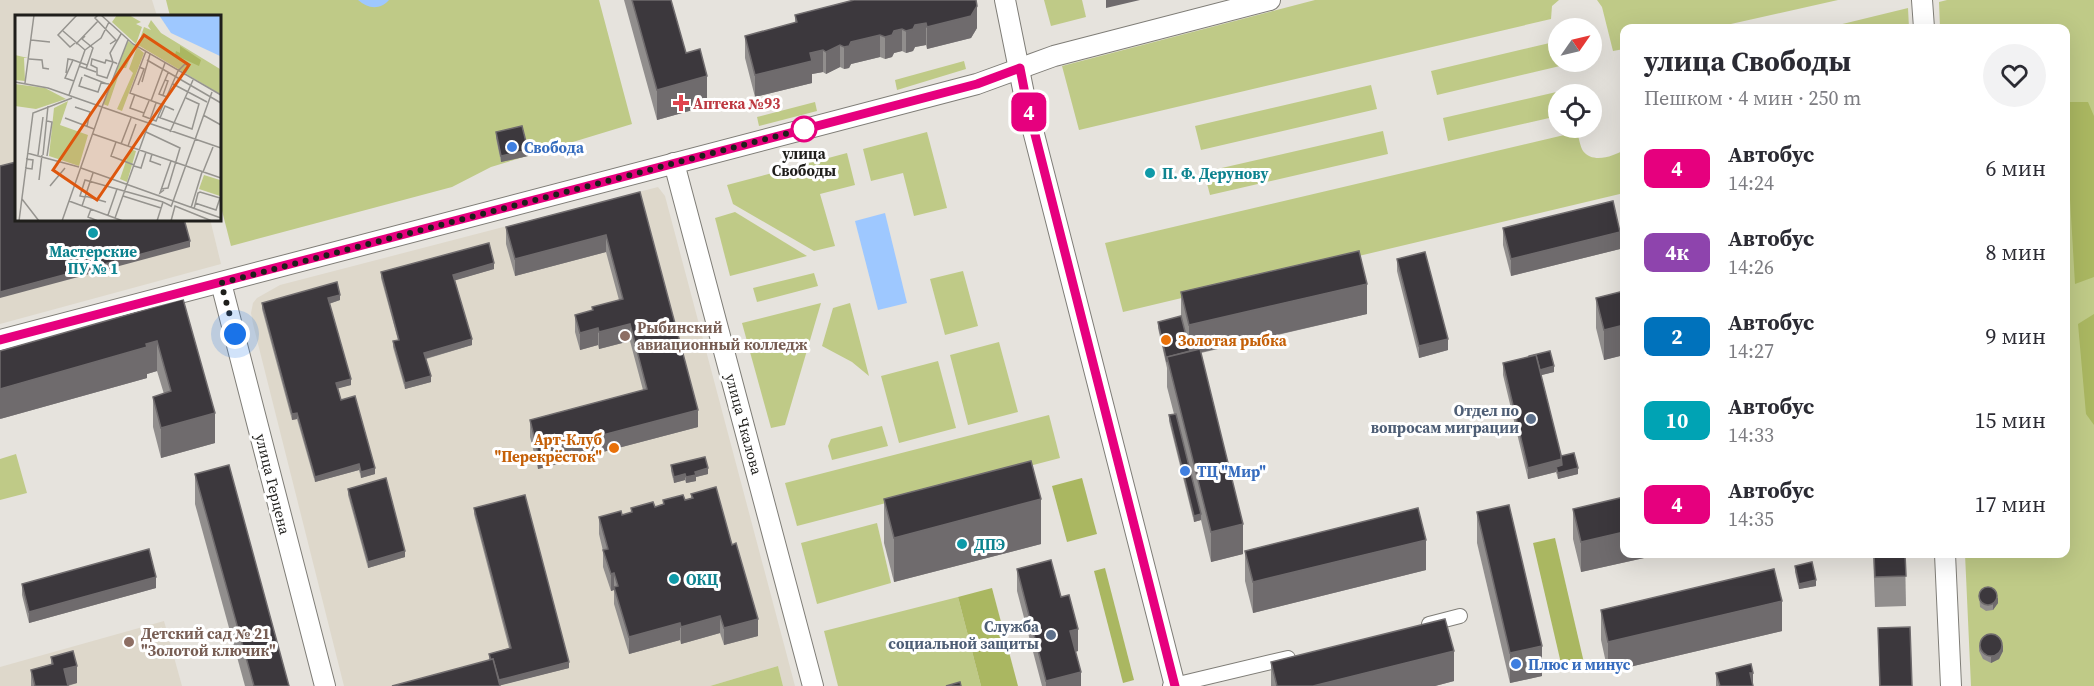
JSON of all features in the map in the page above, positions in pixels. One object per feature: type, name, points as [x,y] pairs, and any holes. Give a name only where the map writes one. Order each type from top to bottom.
[{"type":"street","points":[[1005,0],[1028,111],[1173,686],[1297,656]]},
{"type":"street","points":[[0,340],[977,84],[1054,56],[1270,0]]},
{"type":"street","points":[[1922,0],[1924,24]]},
{"type":"street","name":"улица Чкалова","points":[[674,163],[813,686]]},
{"type":"street","name":"улица Герцена","points":[[221,283],[325,686]]},
{"type":"street","points":[[1945,558],[1951,686]]},
{"type":"street","points":[[1414,627],[1460,616]]},
{"type":"shaded area","points":[[0,0],[152,0],[157,15],[15,15],[15,220],[210,220],[221,264],[0,324]]},
{"type":"shaded area","points":[[658,187],[665,196],[795,686],[783,686],[778,666],[710,686],[344,686],[253,324],[251,313],[253,303],[257,298],[280,285]]},
{"type":"shaded area","name":"Детский сад № 21 \"Золотой ключик\"","points":[[164,621],[182,686],[0,686],[0,667]]},
{"type":"green space","points":[[166,0],[599,0],[632,124],[491,167],[452,187],[231,246],[220,203],[220,15],[170,15]]},
{"type":"green space","points":[[1044,0],[1082,0],[1086,17],[1051,26]]},
{"type":"green space","points":[[1315,0],[1559,0],[1552,6],[1551,18],[1548,20],[1079,130],[1062,66]]},
{"type":"green space","points":[[1597,0],[1838,0],[1731,24],[1620,24],[1620,50],[1613,51],[1602,7]]},
{"type":"green space","points":[[1947,0],[2094,0],[2094,686],[1971,686],[1965,558],[2070,558],[2070,24],[1940,24],[1939,2]]},
{"type":"green space","points":[[1908,8],[1909,24],[1842,24]]},
{"type":"green space","points":[[1548,43],[1548,69],[1437,95],[1431,71]]},
{"type":"green space","points":[[964,61],[966,69],[897,90],[895,80]]},
{"type":"green space","points":[[1371,85],[1377,109],[1201,150],[1195,126]]},
{"type":"green space","points":[[1548,94],[1548,118],[1448,141],[1443,118]]},
{"type":"green space","points":[[815,102],[817,111],[759,126],[757,117]]},
{"type":"green space","points":[[2070,102],[2088,102],[2094,116],[2094,277],[2075,284],[2070,199]]},
{"type":"green space","points":[[1383,131],[1388,154],[1210,195],[1204,172]]},
{"type":"green space","points":[[927,132],[947,208],[914,216],[903,173],[871,181],[863,149]]},
{"type":"green space","points":[[1551,138],[1578,138],[1583,151],[1592,157],[1598,158],[1620,152],[1620,194],[1123,312],[1105,243]]},
{"type":"green space","points":[[847,153],[855,185],[820,194],[835,246],[814,251],[733,204],[727,185]]},
{"type":"green space","points":[[735,212],[807,256],[730,276],[715,218]]},
{"type":"green space","points":[[963,271],[978,326],[945,335],[930,279]]},
{"type":"green space","points":[[814,273],[818,286],[757,302],[753,288]]},
{"type":"green space","points":[[821,303],[785,425],[771,428],[742,323]]},
{"type":"green space","points":[[850,303],[869,376],[852,362],[822,346],[833,308]]},
{"type":"green space","points":[[2094,314],[2094,425],[2086,414],[2078,324]]},
{"type":"green space","points":[[999,342],[1018,412],[968,425],[950,355]]},
{"type":"green space","points":[[938,361],[956,428],[899,443],[881,376]]},
{"type":"green space","points":[[1049,415],[1060,458],[797,526],[785,483]]},
{"type":"green space","points":[[882,426],[888,446],[832,460],[828,446],[831,439]]},
{"type":"green space","points":[[16,454],[27,493],[0,500],[0,459]]},
{"type":"green space","points":[[1082,478],[1097,534],[1067,542],[1052,486]]},
{"type":"green space","points":[[877,523],[891,583],[817,604],[801,543]]},
{"type":"green space","points":[[1555,538],[1585,667],[1563,672],[1533,543]]},
{"type":"green space","points":[[1105,568],[1134,680],[1123,683],[1094,571]]},
{"type":"green space","points":[[992,588],[1018,686],[981,686],[958,597]]},
{"type":"green space","points":[[958,597],[981,686],[838,686],[824,631]]},
{"type":"green space","points":[[778,666],[783,686],[710,686]]},
{"type":"water","points":[[358,0],[389,0],[374,7]]},
{"type":"water","points":[[885,213],[907,303],[878,310],[855,221]]},
{"type":"building","points":[[632,0],[671,0],[686,53],[700,49],[707,76],[657,90]]},
{"type":"building","points":[[854,0],[976,0],[977,6],[971,16],[927,27],[926,23],[915,25],[913,29],[894,31],[892,35],[885,37],[880,35],[851,42],[849,46],[840,45],[826,52],[823,50],[810,53],[812,61],[755,75],[745,36],[797,22],[795,15]]},
{"type":"building","name":"Свобода","points":[[522,126],[528,150],[501,156],[496,132]]},
{"type":"building","name":"Мастерские ПУ № 1","points":[[15,162],[15,220],[184,220],[190,241],[0,292],[0,166]]},
{"type":"building","name":"Рыбинский авиационный колледж","points":[[640,192],[698,410],[538,452],[530,420],[647,389],[630,324],[599,332],[598,328],[580,333],[575,315],[593,310],[592,307],[623,299],[606,235],[515,259],[506,227]]},
{"type":"building","points":[[1613,201],[1620,232],[1511,259],[1503,228]]},
{"type":"building","points":[[489,243],[494,263],[453,275],[472,339],[424,353],[431,376],[405,383],[393,341],[399,340],[381,272]]},
{"type":"building","points":[[1359,251],[1367,284],[1189,325],[1181,292]]},
{"type":"building","points":[[1425,252],[1448,339],[1419,346],[1397,259]]},
{"type":"building","points":[[337,282],[340,295],[328,298],[351,379],[336,383],[341,400],[355,396],[375,468],[361,472],[359,464],[315,477],[297,413],[292,414],[262,303]]},
{"type":"building","points":[[1620,292],[1620,326],[1604,330],[1596,298]]},
{"type":"building","points":[[183,299],[215,413],[161,428],[153,397],[171,391],[157,341],[146,344],[147,347],[0,389],[0,351]]},
{"type":"building","points":[[1181,316],[1190,351],[1167,357],[1167,362],[1158,322]]},
{"type":"building","points":[[1200,349],[1243,524],[1211,532],[1167,357]]},
{"type":"building","points":[[1550,351],[1554,366],[1540,370],[1536,355],[1529,357],[1529,356]]},
{"type":"building","name":"Отдел по вопросам миграции","points":[[1536,355],[1562,459],[1528,468],[1503,363]]},
{"type":"building","name":"ТЦ \"Мир\"","points":[[1176,414],[1201,514],[1194,516],[1169,415]]},
{"type":"building","points":[[1574,453],[1578,468],[1558,473],[1556,467],[1562,465],[1561,456]]},
{"type":"building","points":[[705,457],[708,468],[695,472],[696,475],[686,477],[685,474],[674,477],[671,465]]},
{"type":"building","points":[[1031,461],[1041,499],[894,538],[884,499]]},
{"type":"building","points":[[229,465],[289,686],[254,686],[195,474]]},
{"type":"building","points":[[386,478],[405,551],[368,562],[348,489]]},
{"type":"building","name":"ОКЦ","points":[[716,487],[732,545],[736,543],[758,619],[724,628],[720,616],[681,627],[680,623],[629,637],[614,587],[618,586],[614,573],[611,574],[603,550],[608,549],[599,517],[621,511],[622,515],[632,512],[631,508],[653,502],[655,507],[664,504],[663,500],[683,495],[685,500],[693,498],[691,494]]},
{"type":"building","points":[[525,495],[569,662],[499,680],[493,659],[491,660],[489,654],[511,648],[474,508]]},
{"type":"building","points":[[1620,498],[1620,533],[1581,542],[1573,509]]},
{"type":"building","points":[[1509,505],[1542,646],[1510,653],[1477,512]]},
{"type":"building","points":[[1418,508],[1426,540],[1253,582],[1245,551]]},
{"type":"building","points":[[149,549],[156,577],[29,612],[22,584]]},
{"type":"building","points":[[1874,558],[1905,558],[1906,576],[1875,577]]},
{"type":"building","name":"Служба социальной защиты","points":[[1051,560],[1061,597],[1069,595],[1078,629],[1070,631],[1081,672],[1046,681],[1017,569]]},
{"type":"building","points":[[1812,562],[1816,580],[1799,584],[1795,566]]},
{"type":"building","points":[[1774,569],[1782,601],[1608,642],[1601,610]]},
{"type":"building","points":[[1984,587],[1992,587],[1997,592],[1995,603],[1984,605],[1979,600],[1979,592]]},
{"type":"building","points":[[1445,619],[1454,651],[1313,686],[1277,686],[1271,662]]},
{"type":"building","points":[[1910,627],[1912,686],[1880,686],[1878,628]]},
{"type":"building","points":[[1991,634],[1999,637],[2002,645],[1999,653],[1991,656],[1983,653],[1980,645],[1983,637]]},
{"type":"building","points":[[73,651],[77,666],[64,669],[68,686],[35,686],[31,670],[53,664],[51,657]]},
{"type":"building","points":[[493,659],[500,686],[392,686]]},
{"type":"building","points":[[1751,664],[1753,673],[1750,673],[1753,686],[1720,686],[1716,673]]},
{"type":"building","points":[[960,682],[961,686],[946,686]]},
{"type":"bus line","name":"4","points":[[0,340],[977,84],[1020,68],[1175,686]]},
{"type":"place","name":"Аптека №93","points":[[681,103]]},
{"type":"place","name":"улица Свободы","points":[[804,129]]},
{"type":"place","name":"Свобода","points":[[512,147]]},
{"type":"place","name":"П. Ф. Дерунову","points":[[1150,173]]},
{"type":"place","name":"Мастерские ПУ № 1","points":[[93,233]]},
{"type":"place","name":"Рыбинский авиационный колледж","points":[[625,336]]},
{"type":"place","name":"Золотая рыбка","points":[[1166,340]]},
{"type":"place","name":"Отдел по вопросам миграции","points":[[1531,419]]},
{"type":"place","name":"Арт-Клуб \"Перекрёсток\"","points":[[614,448]]},
{"type":"place","name":"ТЦ \"Мир\"","points":[[1185,471]]},
{"type":"place","name":"ДПЭ","points":[[962,544]]},
{"type":"place","name":"ОКЦ","points":[[674,579]]},
{"type":"place","name":"Служба социальной защиты","points":[[1051,635]]},
{"type":"place","name":"Детский сад № 21 \"Золотой ключик\"","points":[[129,642]]},
{"type":"place","name":"Плюс и минус","points":[[1516,664]]},
{"type":"route","points":[[235,334],[221,283],[804,129]]}]
